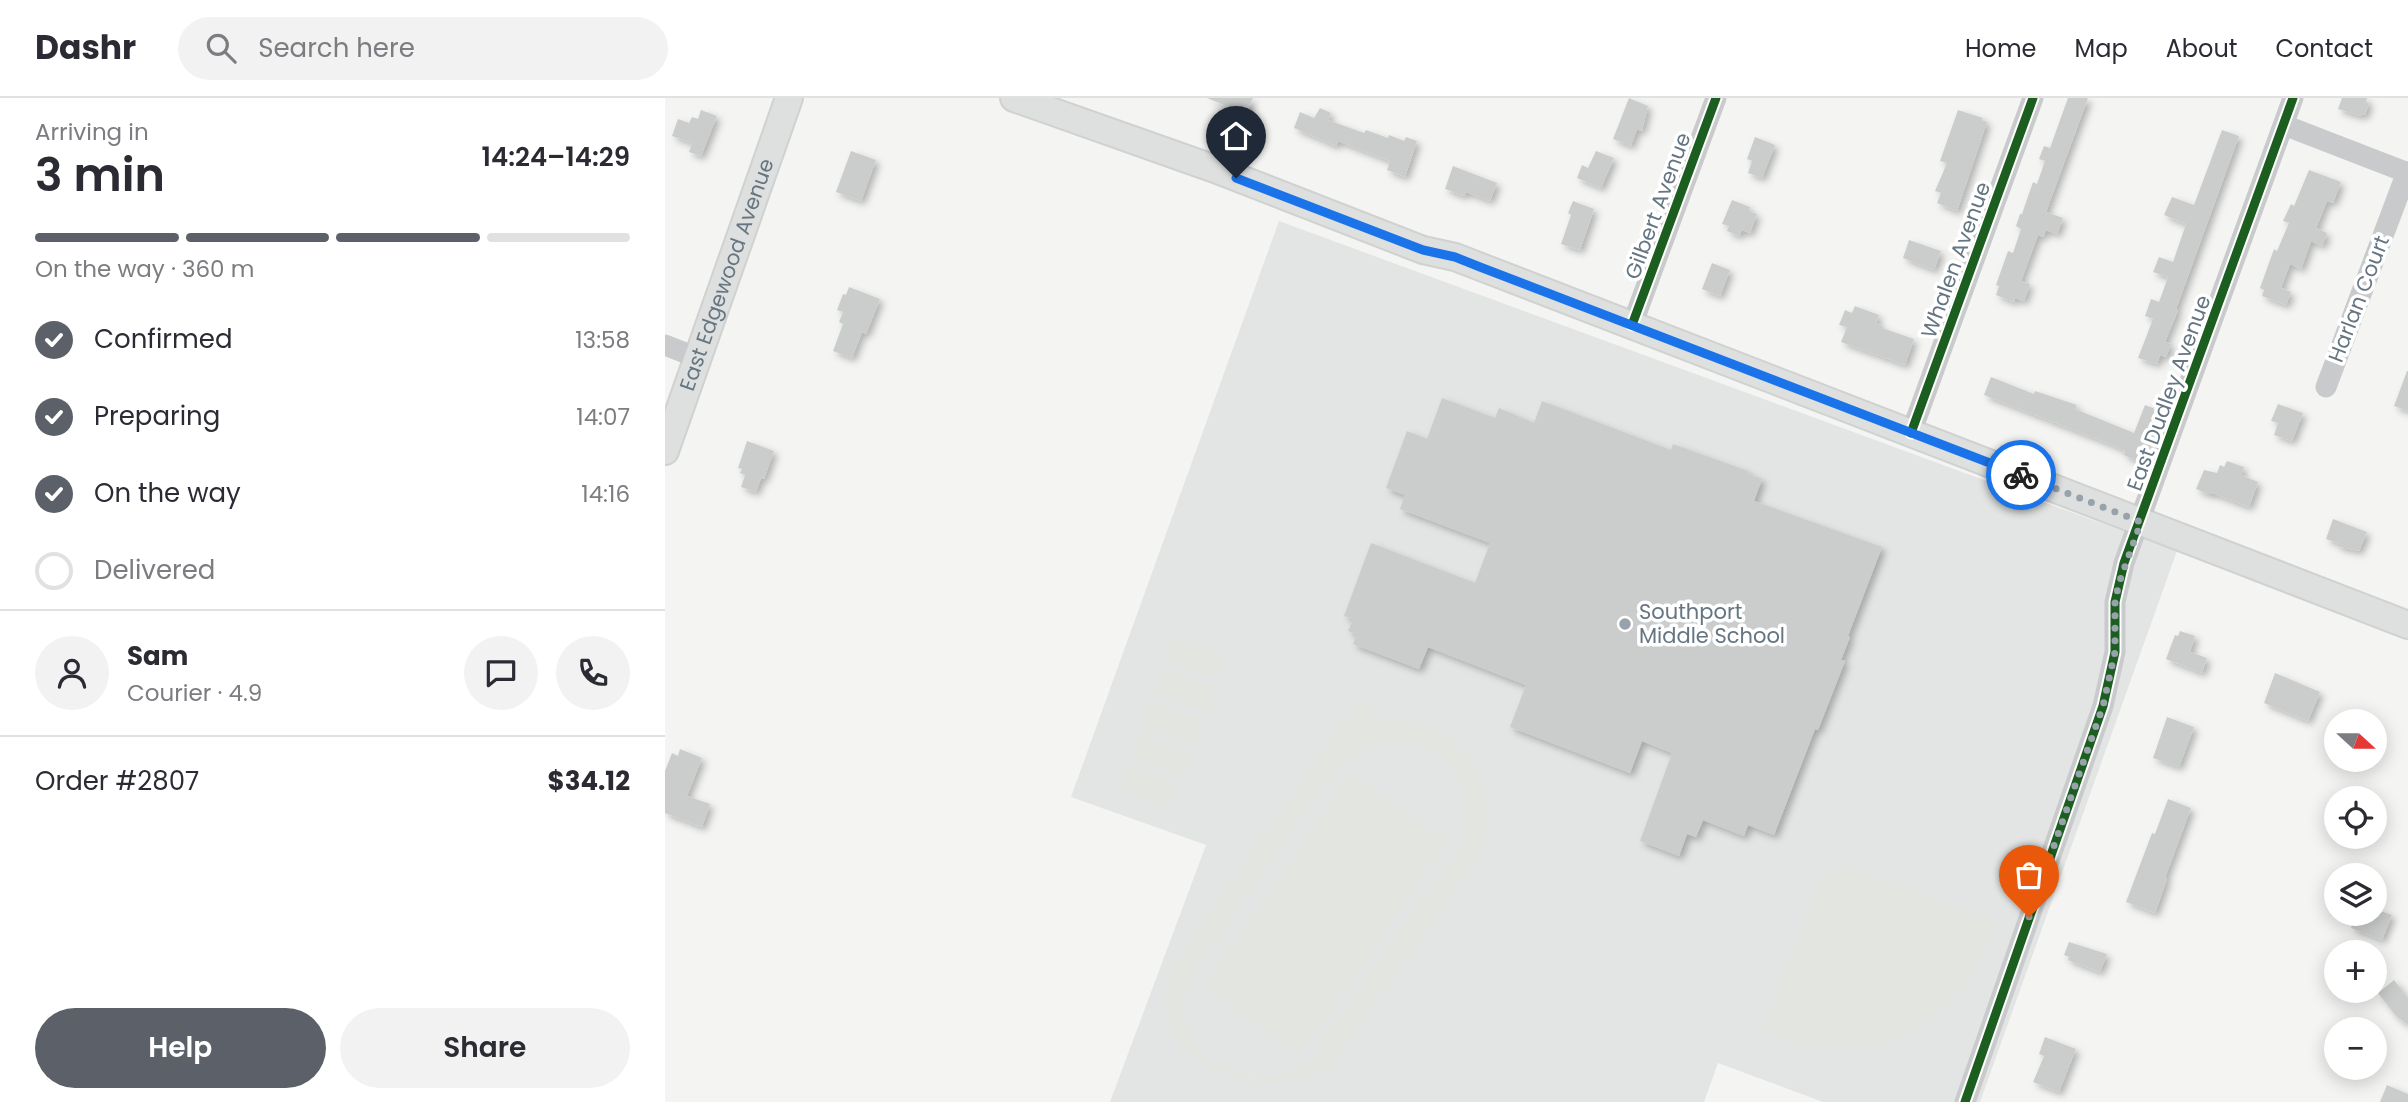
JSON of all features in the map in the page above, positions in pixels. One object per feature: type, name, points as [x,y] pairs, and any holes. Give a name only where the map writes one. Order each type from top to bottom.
[{"type":"main road","name":"East Edgewood Avenue","points":[[665,451],[789,98]]},
{"type":"main road","points":[[1014,98],[1215,169],[1423,250],[1455,257],[2408,625]]},
{"type":"street","name":"Gilbert Avenue","points":[[1632,326],[1716,98]]},
{"type":"street","name":"Whalen Avenue","points":[[1911,433],[2033,98]]},
{"type":"street","name":"East Dudley Avenue","points":[[1965,1102],[2103,706],[2115,652],[2115,602],[2119,583],[2293,98]]},
{"type":"street","points":[[2284,125],[2407,173]]},
{"type":"street","name":"Harlan Court","points":[[2326,387],[2407,173]]},
{"type":"street","points":[[665,345],[698,358]]},
{"type":"shaded area","points":[[1279,221],[2177,551],[1980,1102],[1823,1102],[1718,1063],[1704,1102],[1110,1102],[1206,845],[1071,797]]},
{"type":"shaded area","points":[[1174,637],[1225,655],[1217,679],[1165,660]]},
{"type":"shaded area","points":[[1162,669],[1215,687],[1207,711],[1154,693]]},
{"type":"shaded area","points":[[1359,699],[1376,711],[1368,724],[1400,721],[1428,727],[1451,740],[1469,760],[1481,783],[1486,810],[1483,839],[1471,868],[1326,1072],[1292,1080],[1257,1080],[1225,1074],[1197,1061],[1177,1042],[1165,1018],[1166,987],[1181,952]],"holes":[[[1386,741],[1408,743],[1442,758],[1462,787],[1466,824],[1461,845],[1309,1060],[1284,1072],[1259,1075],[1235,1072],[1214,1062],[1198,1047],[1188,1027],[1185,1003],[1191,975],[1340,763],[1361,748]]]},
{"type":"shaded area","points":[[1151,702],[1203,720],[1194,744],[1143,725]]},
{"type":"shaded area","points":[[1140,735],[1191,753],[1183,776],[1131,758]]},
{"type":"shaded area","points":[[1128,766],[1180,784],[1172,808],[1120,790]]},
{"type":"shaded area","points":[[1351,774],[1447,841],[1300,1054],[1203,986]]},
{"type":"shaded area","points":[[1844,865],[1996,922],[1977,968],[1953,1000],[1914,1032],[1873,1045],[1833,1048],[1792,1042],[1762,1028],[1822,876]]},
{"type":"building","points":[[1207,98],[1253,98],[1246,114]]},
{"type":"building","points":[[1629,98],[1648,106],[1642,131],[1637,129],[1631,146],[1613,139]]},
{"type":"building","points":[[2068,98],[2088,98],[2046,212],[2063,218],[2057,234],[2046,230],[2043,237],[2038,235],[2021,281],[2030,284],[2024,301],[2015,298],[2014,302],[1996,295],[1999,286],[1996,285],[2008,251],[2013,253],[2021,229],[2016,226],[2020,214],[2033,182],[2037,184],[2045,161],[2039,159],[2044,146],[2050,148]]},
{"type":"building","points":[[2342,98],[2367,98],[2366,102],[2369,103],[2365,115],[2338,109]]},
{"type":"building","points":[[1320,108],[1331,113],[1328,120],[1364,133],[1366,130],[1388,138],[1389,135],[1404,141],[1406,137],[1417,141],[1405,177],[1387,170],[1390,161],[1338,141],[1336,146],[1294,128],[1300,112],[1314,118]]},
{"type":"building","points":[[701,110],[717,116],[701,156],[689,152],[692,143],[672,136],[678,119],[689,123],[692,117],[698,119]]},
{"type":"building","points":[[1958,110],[1983,118],[1982,120],[1987,122],[1957,211],[1937,203],[1941,193],[1935,191],[1947,163],[1940,161]]},
{"type":"building","points":[[2222,130],[2239,136],[2165,342],[2171,344],[2166,357],[2160,355],[2157,364],[2138,358],[2153,319],[2145,316],[2151,299],[2159,302],[2168,277],[2153,272],[2159,257],[2173,262],[2186,224],[2164,215],[2172,197],[2194,205]]},
{"type":"building","points":[[1755,137],[1775,145],[1762,178],[1748,173],[1752,161],[1747,159]]},
{"type":"building","points":[[851,151],[876,160],[861,201],[836,192]]},
{"type":"building","points":[[1596,151],[1614,158],[1601,188],[1577,178],[1582,165],[1588,168]]},
{"type":"building","points":[[1453,166],[1497,183],[1490,201],[1466,192],[1464,196],[1445,189]]},
{"type":"building","points":[[2309,170],[2341,182],[2333,203],[2327,201],[2316,228],[2327,233],[2322,246],[2311,241],[2301,269],[2290,264],[2281,288],[2291,292],[2286,305],[2262,296],[2264,290],[2260,288],[2274,249],[2277,251],[2289,223],[2283,221],[2291,204],[2294,206]]},
{"type":"building","points":[[1732,200],[1750,207],[1749,211],[1757,214],[1750,233],[1742,230],[1739,236],[1727,231],[1729,226],[1722,224]]},
{"type":"building","points":[[1573,201],[1594,209],[1580,250],[1561,244]]},
{"type":"building","points":[[1909,240],[1941,251],[1934,270],[1903,258]]},
{"type":"building","points":[[1712,263],[1730,270],[1720,296],[1702,289]]},
{"type":"building","points":[[849,287],[880,299],[866,334],[862,332],[852,358],[833,351],[843,324],[839,322],[843,312],[837,310]]},
{"type":"building","points":[[1855,306],[1879,315],[1876,323],[1882,328],[1914,339],[1905,365],[1841,342],[1847,327],[1839,325],[1845,310],[1852,313]]},
{"type":"building","points":[[2408,371],[2408,411],[2394,406]]},
{"type":"building","points":[[1991,377],[2034,394],[2035,391],[2077,405],[2075,409],[2134,433],[2145,405],[2158,410],[2140,462],[2124,455],[2125,451],[2115,446],[1984,395]]},
{"type":"building","points":[[1442,398],[1495,418],[1499,408],[1534,423],[1542,401],[1671,450],[1673,444],[1748,471],[1747,473],[1762,479],[1754,501],[1882,547],[1848,636],[1850,637],[1841,660],[1845,661],[1774,835],[1748,825],[1744,836],[1703,820],[1696,837],[1687,834],[1679,856],[1640,841],[1672,753],[1642,741],[1630,773],[1510,727],[1526,685],[1428,647],[1419,669],[1353,644],[1357,634],[1348,631],[1353,619],[1344,616],[1371,543],[1475,583],[1490,543],[1400,509],[1405,495],[1386,488],[1407,431],[1427,439]]},
{"type":"building","points":[[2278,404],[2303,413],[2292,441],[2274,435],[2278,423],[2271,421]]},
{"type":"building","points":[[747,441],[774,451],[756,492],[741,487],[745,475],[740,473],[742,469],[738,468]]},
{"type":"building","points":[[2227,461],[2244,467],[2241,475],[2258,482],[2249,507],[2196,489],[2204,470],[2217,473],[2220,465],[2224,467]]},
{"type":"building","points":[[2333,519],[2367,532],[2359,551],[2337,546],[2338,543],[2326,539]]},
{"type":"building","points":[[2180,631],[2195,636],[2190,652],[2207,658],[2202,673],[2166,659],[2175,635],[2178,636]]},
{"type":"building","points":[[2275,673],[2320,692],[2308,721],[2264,703]]},
{"type":"building","points":[[2167,717],[2194,727],[2179,767],[2153,758]]},
{"type":"building","points":[[680,749],[702,758],[687,796],[710,804],[702,827],[665,813],[665,771],[672,753],[678,756]]},
{"type":"building","points":[[2168,799],[2191,808],[2155,913],[2126,902]]},
{"type":"building","points":[[2387,913],[2392,915],[2382,940],[2351,928],[2387,926]]},
{"type":"building","points":[[2069,942],[2107,954],[2100,972],[2068,960],[2069,957],[2064,955]]},
{"type":"building","points":[[2394,980],[2408,998],[2408,1025],[2386,1003],[2387,986]]},
{"type":"building","points":[[2045,1037],[2076,1049],[2059,1092],[2033,1082],[2044,1056],[2039,1054]]},
{"type":"building","points":[[2387,1085],[2408,1094],[2408,1102],[2380,1102]]},
{"type":"cycle path","points":[[1632,325],[1716,98]]},
{"type":"cycle path","points":[[1911,433],[2033,98]]},
{"type":"cycle path","points":[[1965,1102],[2103,706],[2115,652],[2115,602],[2124,563],[2293,98]]},
{"type":"way so far","points":[[2021,475],[2141,522],[2124,563],[2115,602],[2115,652],[2103,706],[2029,917]]},
{"type":"place","name":"Southport Middle School","points":[[1625,624]]},
{"type":"route","points":[[1236,178],[1423,250],[1455,257],[2021,475]]}]
